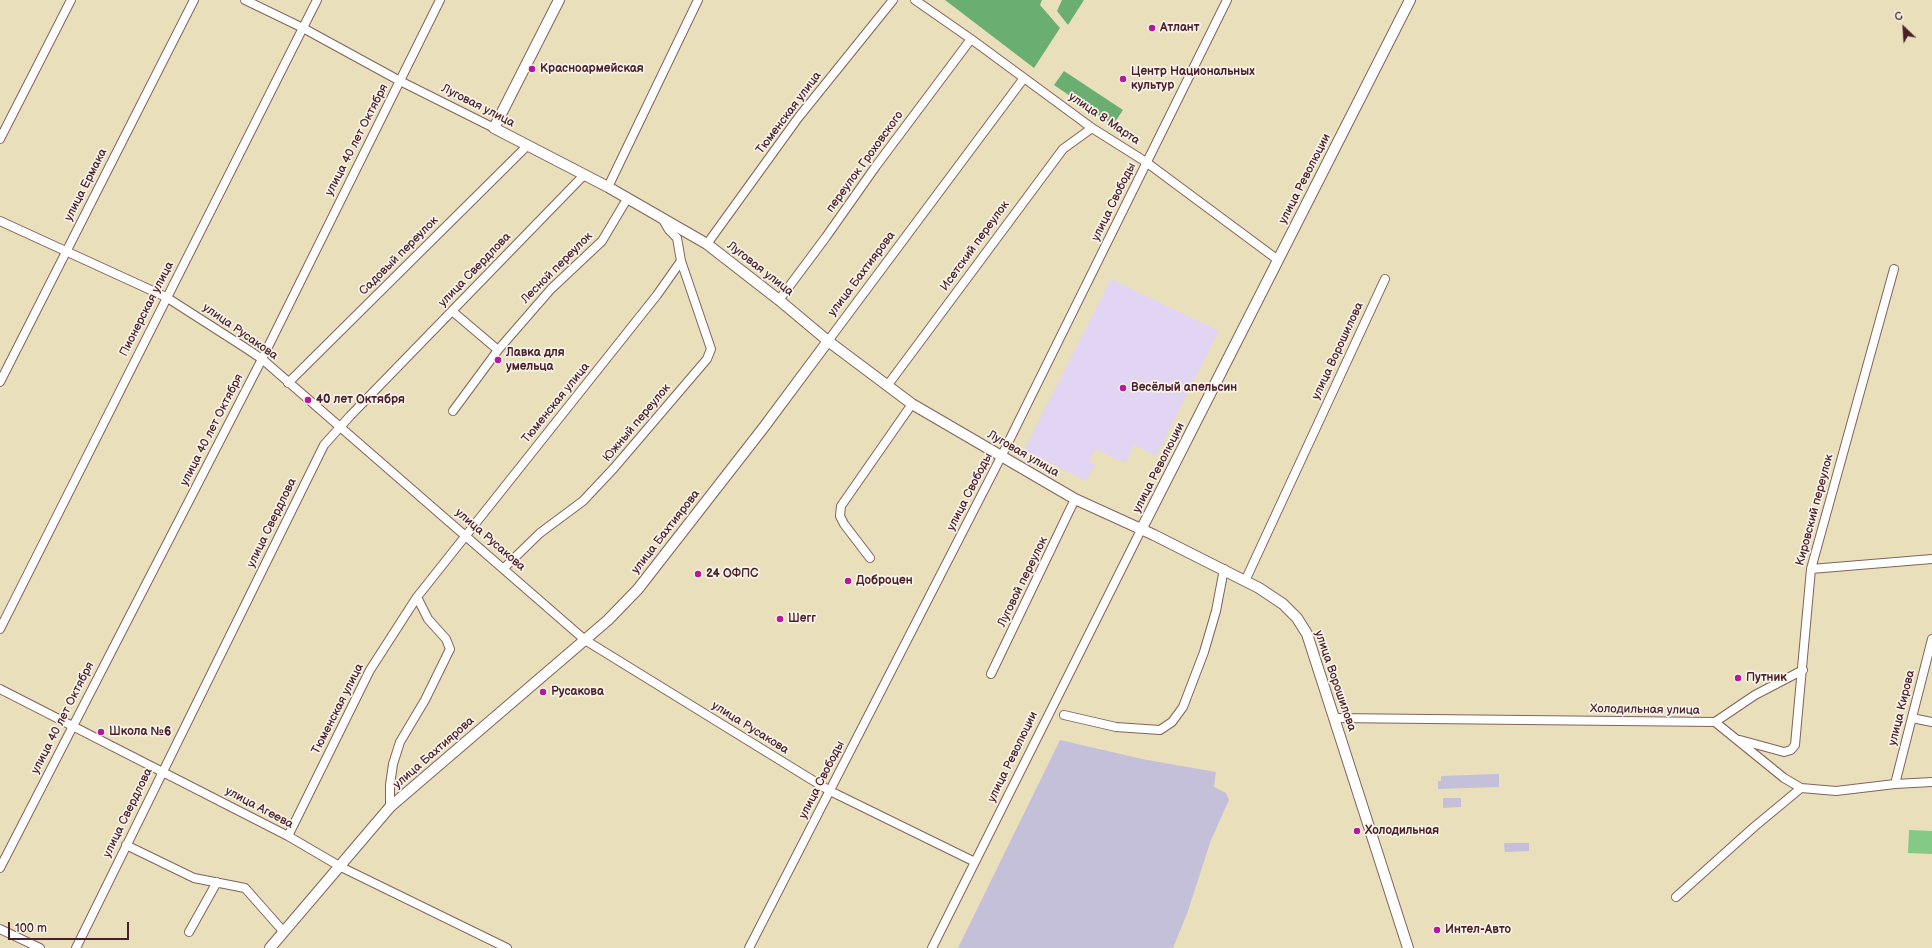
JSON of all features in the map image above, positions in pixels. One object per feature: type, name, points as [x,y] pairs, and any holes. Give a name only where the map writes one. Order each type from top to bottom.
[{"type":"main road","points":[[494,128],[559,0]]},
{"type":"main road","name":"улица Революции","points":[[1141,530],[1410,0]]},
{"type":"main road","name":"Луговая улица","points":[[494,128],[608,187],[707,244],[779,300],[828,341],[887,386],[912,404],[1001,458],[1075,499],[1224,569],[1245,581]]},
{"type":"main road","name":"улица Бахтиярова","points":[[270,948],[390,807],[608,620],[638,589],[764,427],[828,341]]},
{"type":"main road","name":"улица Ворошилова","points":[[1245,581],[1282,604],[1297,618],[1307,634],[1408,948]]},
{"type":"street","points":[[0,139],[71,0]]},
{"type":"street","name":"улица Ермака","points":[[0,382],[194,0]]},
{"type":"street","name":"Луговая улица","points":[[245,0],[303,28],[400,81],[494,128]]},
{"type":"street","name":"Пионерская улица","points":[[0,629],[317,0]]},
{"type":"street","name":"улица 40 лет Октября","points":[[0,868],[262,359],[440,0]]},
{"type":"street","points":[[608,187],[698,0]]},
{"type":"street","name":"Тюменская улица","points":[[707,244],[798,118],[893,0]]},
{"type":"street","name":"улица 8 Марта","points":[[915,0],[971,39],[1092,128],[1146,162],[1278,260]]},
{"type":"street","name":"улица Свободы","points":[[749,948],[1001,458],[1227,0]]},
{"type":"street","name":"переулок Гроховского","points":[[779,300],[876,166],[971,39]]},
{"type":"street","name":"улица Бахтиярова","points":[[828,341],[1024,78]]},
{"type":"street","name":"Исетский переулок","points":[[887,386],[1063,149],[1092,128]]},
{"type":"street","name":"Садовый переулок","points":[[288,383],[527,146]]},
{"type":"street","name":"улица Свердлова","points":[[76,948],[324,445],[340,426],[584,175]]},
{"type":"street","name":"Лесной переулок","points":[[452,411],[498,350],[551,289],[602,241],[627,199]]},
{"type":"street","points":[[662,218],[669,230],[677,238],[681,261]]},
{"type":"street","name":"улица Русакова","points":[[0,221],[166,297],[262,359],[585,640],[830,791],[975,862]]},
{"type":"street","name":"Тюменская улица","points":[[288,836],[370,670],[417,597],[657,295],[681,261]]},
{"type":"street","name":"Южный переулок","points":[[504,568],[540,533],[583,501],[614,468],[707,359],[711,349],[681,261]]},
{"type":"street","name":"Кировский переулок","points":[[1734,738],[1784,752],[1791,750],[1795,745],[1811,569],[1894,269]]},
{"type":"street","name":"улица Ворошилова","points":[[1245,581],[1385,279]]},
{"type":"street","points":[[452,311],[498,350]]},
{"type":"street","points":[[870,558],[844,524],[840,516],[840,506],[912,404]]},
{"type":"street","name":"Луговой переулок","points":[[991,674],[1075,499]]},
{"type":"street","name":"улица Революции","points":[[932,948],[1141,530]]},
{"type":"street","points":[[1811,569],[1932,558]]},
{"type":"street","points":[[1064,715],[1116,727],[1160,730],[1172,722],[1183,707],[1204,652],[1216,611],[1224,569]]},
{"type":"street","points":[[390,807],[390,785],[393,764],[400,742],[425,700],[450,649],[446,639],[428,620],[417,597]]},
{"type":"street","name":"улица Кирова","points":[[1895,784],[1932,639]]},
{"type":"street","points":[[1715,722],[1755,694],[1803,670]]},
{"type":"street","name":"улица Агеева","points":[[0,689],[288,836],[341,866],[507,948]]},
{"type":"street","name":"Холодильная улица","points":[[1334,718],[1715,722],[1784,778],[1801,788],[1836,791],[1895,784],[1932,782]]},
{"type":"street","points":[[1912,718],[1932,722]]},
{"type":"street","points":[[1676,897],[1754,827],[1801,788]]},
{"type":"street","points":[[126,845],[194,878],[245,888],[283,931]]},
{"type":"street","points":[[189,932],[217,882]]},
{"type":"street","points":[[0,929],[40,948]]},
{"type":"shaded area","name":"Весёлый апельсин","points":[[1111,279],[1219,331],[1156,456],[1134,445],[1125,463],[1095,449],[1089,461],[1095,464],[1086,481],[1024,450]]},
{"type":"shaded area","points":[[1060,740],[1142,759],[1216,772],[1214,787],[1226,793],[1229,800],[1211,840],[1188,911],[1173,948],[958,948]]},
{"type":"shaded area","points":[[1499,774],[1499,787],[1438,789],[1438,781],[1441,781],[1441,776]]},
{"type":"shaded area","points":[[1443,798],[1461,798],[1461,807],[1443,808]]},
{"type":"shaded area","points":[[1504,843],[1529,843],[1529,851],[1505,852]]},
{"type":"green space","points":[[945,0],[1042,0],[1040,5],[1060,28],[1034,68]]},
{"type":"green space","points":[[1062,0],[1084,0],[1068,25],[1057,11]]},
{"type":"green space","points":[[1064,71],[1123,110],[1113,125],[1054,85]]},
{"type":"green space","points":[[1909,830],[1932,831],[1932,854],[1908,853]]},
{"type":"place","name":"Атлант","points":[[1152,28]]},
{"type":"place","name":"Красноармейская","points":[[532,69]]},
{"type":"place","name":"Центр Национальных культур","points":[[1123,79]]},
{"type":"place","name":"Лавка для умельца","points":[[498,360]]},
{"type":"place","name":"Весёлый апельсин","points":[[1123,388]]},
{"type":"place","name":"40 лет Октября","points":[[308,400]]},
{"type":"place","name":"24 ОФПС","points":[[698,574]]},
{"type":"place","name":"Доброцен","points":[[848,581]]},
{"type":"place","name":"Шегг","points":[[780,619]]},
{"type":"place","name":"Путник","points":[[1738,678]]},
{"type":"place","name":"Русакова","points":[[543,692]]},
{"type":"place","name":"Школа №6","points":[[101,732]]},
{"type":"place","name":"Холодильная","points":[[1357,831]]},
{"type":"place","name":"Интел-Авто","points":[[1437,930]]}]
